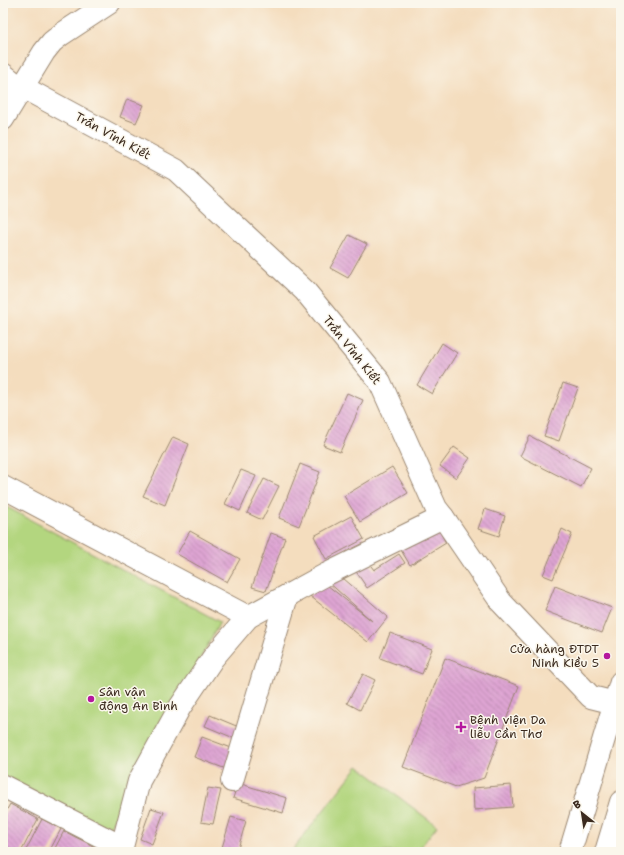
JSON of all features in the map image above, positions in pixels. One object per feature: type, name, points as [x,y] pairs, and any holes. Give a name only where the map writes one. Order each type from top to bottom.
[{"type":"main road","points":[[3,119],[44,52],[52,42],[109,3]]},
{"type":"main road","name":"Trần Vĩnh Kiết","points":[[3,74],[13,82],[176,170],[305,291],[380,382],[436,508],[501,602],[591,697],[618,692]]},
{"type":"main road","points":[[3,487],[248,617]]},
{"type":"main road","points":[[3,786],[122,849],[142,774],[184,701],[213,658],[248,617],[327,574],[443,517]]},
{"type":"main road","points":[[232,781],[287,596]]},
{"type":"main road","points":[[570,852],[618,692]]},
{"type":"main road","points":[[606,852],[621,802]]},
{"type":"green space","name":"Sân vận động An Bình","points":[[3,505],[220,622],[107,832],[3,775]]},
{"type":"green space","points":[[358,766],[437,826],[417,852],[291,852]]},
{"type":"building","points":[[127,99],[144,105],[136,123],[120,117]]},
{"type":"building","points":[[349,235],[367,244],[348,278],[330,268]]},
{"type":"building","points":[[442,343],[457,353],[432,394],[417,385]]},
{"type":"building","points":[[563,383],[578,388],[559,441],[544,436]]},
{"type":"building","points":[[347,393],[363,400],[340,452],[323,445]]},
{"type":"building","points":[[530,436],[591,468],[581,487],[520,456]]},
{"type":"building","points":[[173,437],[189,444],[165,505],[143,496]]},
{"type":"building","points":[[454,447],[470,458],[456,478],[440,466]]},
{"type":"building","points":[[300,464],[320,472],[299,526],[279,518]]},
{"type":"building","points":[[392,467],[408,493],[360,522],[344,496]]},
{"type":"building","points":[[241,470],[256,476],[240,511],[225,504]]},
{"type":"building","points":[[264,479],[279,486],[262,520],[247,513]]},
{"type":"building","points":[[485,509],[505,516],[499,536],[478,529]]},
{"type":"building","points":[[351,516],[364,539],[326,559],[314,536]]},
{"type":"building","points":[[435,523],[446,543],[410,565],[398,545]]},
{"type":"building","points":[[562,529],[572,534],[553,579],[543,575]]},
{"type":"building","points":[[190,531],[240,559],[227,582],[177,554]]},
{"type":"building","points":[[271,533],[285,538],[266,591],[252,587]]},
{"type":"building","points":[[399,554],[405,563],[367,588],[353,567],[366,559],[374,570]]},
{"type":"building","points":[[336,572],[388,617],[368,642],[310,596],[322,581],[372,621],[327,581]]},
{"type":"building","points":[[555,586],[612,608],[602,633],[545,611]]},
{"type":"building","points":[[390,633],[432,649],[422,674],[380,658]]},
{"type":"building","name":"Bệnh viện Da liễu Cần Thơ","points":[[445,658],[519,686],[484,778],[456,787],[403,767]]},
{"type":"building","points":[[363,674],[375,680],[360,710],[347,703]]},
{"type":"building","points":[[210,715],[253,733],[248,744],[205,726]]},
{"type":"building","points":[[202,737],[245,753],[237,773],[194,757]]},
{"type":"building","points":[[238,783],[287,798],[283,813],[233,798]]},
{"type":"building","points":[[511,785],[513,807],[474,810],[473,788]]},
{"type":"building","points":[[208,788],[221,790],[213,824],[201,822]]},
{"type":"building","points":[[10,804],[38,819],[21,852],[3,852],[3,817]]},
{"type":"building","points":[[151,808],[164,812],[152,844],[140,839]]},
{"type":"building","points":[[231,817],[246,821],[237,852],[223,852],[221,851]]},
{"type":"building","points":[[42,819],[61,829],[49,852],[25,852]]},
{"type":"building","points":[[64,831],[93,846],[90,852],[53,852]]},
{"type":"place","name":"Cửa hàng ĐTDT Ninh Kiều 5","points":[[607,656]]},
{"type":"place","name":"Sân vận động An Bình","points":[[91,699]]},
{"type":"place","name":"Bệnh viện Da liễu Cần Thơ","points":[[461,727]]}]
